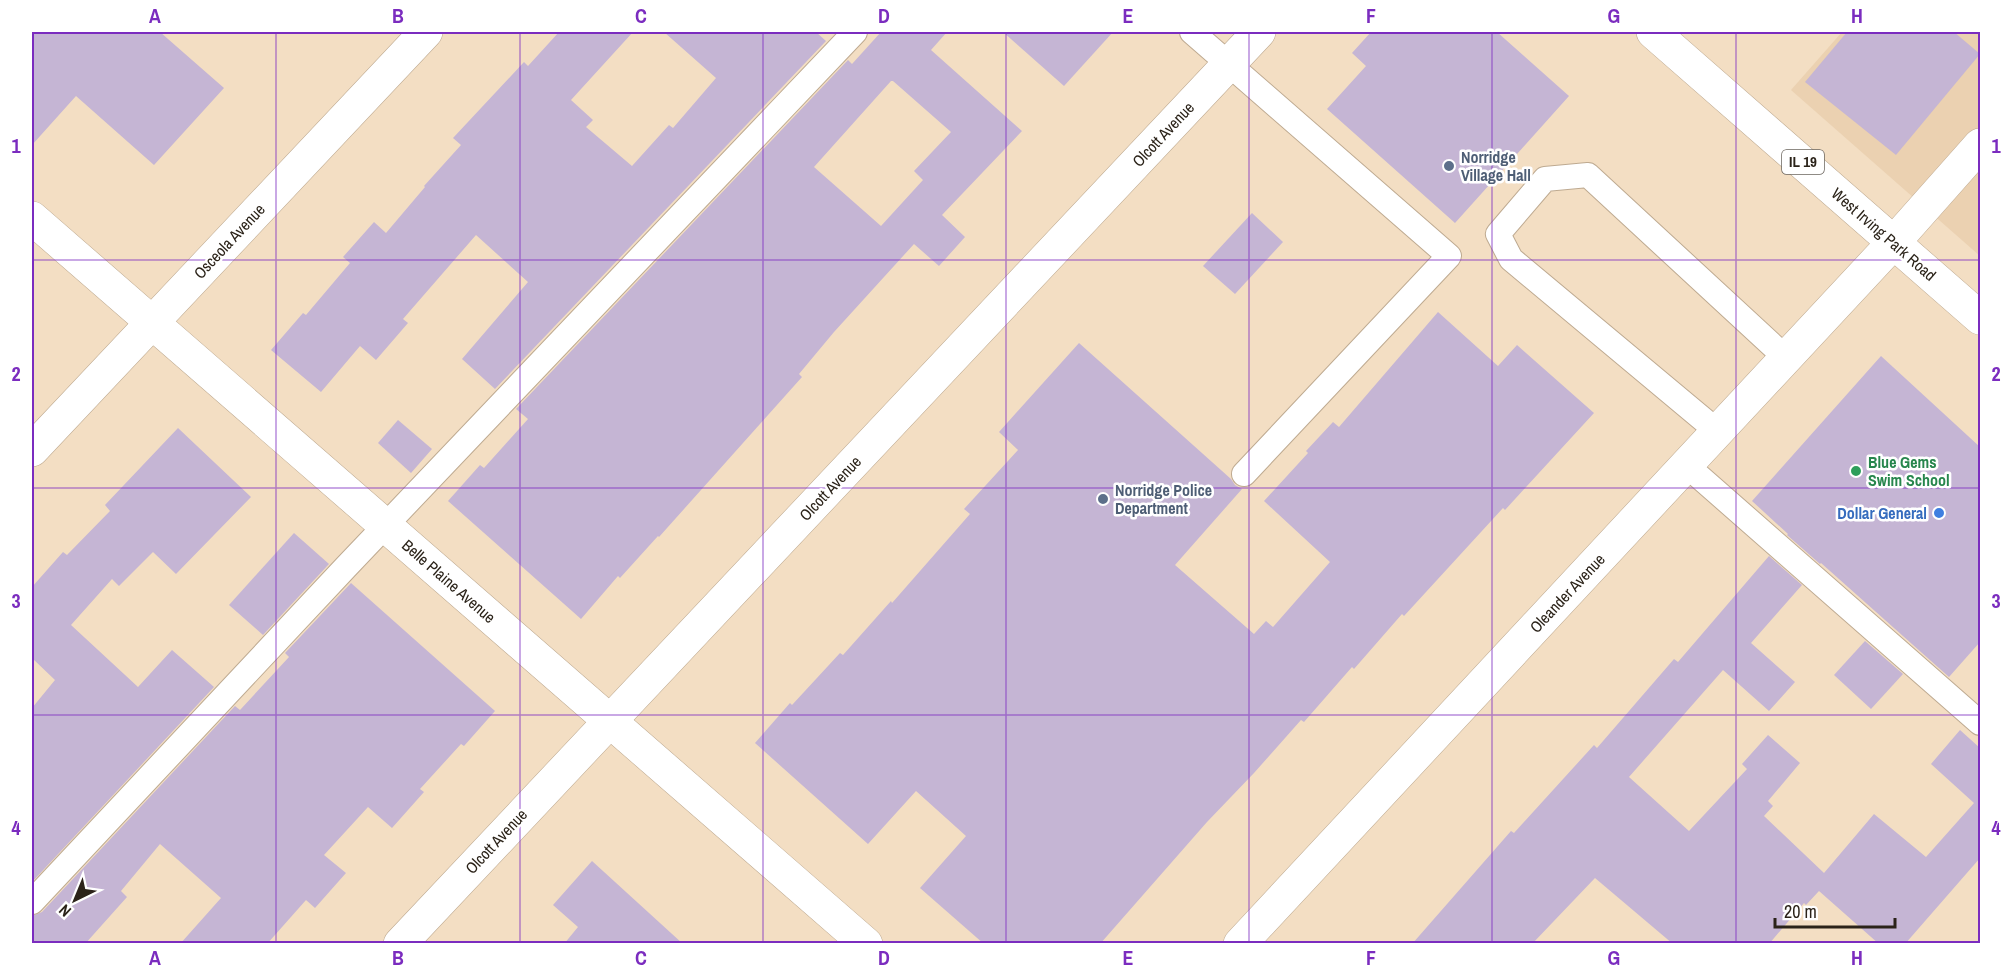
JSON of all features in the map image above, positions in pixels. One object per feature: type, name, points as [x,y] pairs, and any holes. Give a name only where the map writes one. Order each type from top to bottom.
[{"type":"street","name":"Osceola Avenue","points":[[32,450],[426,32]]},
{"type":"street","name":"Olcott Avenue","points":[[400,944],[1259,32]]},
{"type":"street","name":"West Irving Park Road","points":[[1653,32],[1980,318]]},
{"type":"street","name":"Oleander Avenue","points":[[1240,944],[1894,242],[1980,145]]},
{"type":"street","name":"Belle Plaine Avenue","points":[[32,218],[866,944]]},
{"type":"lane","points":[[32,902],[385,526],[855,32]]},
{"type":"lane","points":[[1192,32],[1449,256],[1244,474]]},
{"type":"lane","points":[[1717,431],[1511,259],[1498,234],[1545,180],[1588,175],[1786,358]]},
{"type":"lane","points":[[1686,465],[1980,723]]},
{"type":"shaded area","points":[[1842,32],[1980,32],[1980,256],[1791,90]]},
{"type":"building","points":[[32,32],[160,32],[224,88],[154,165],[76,96],[32,145]]},
{"type":"building","points":[[559,32],[633,32],[571,100],[593,120],[586,127],[632,166],[669,125],[673,128],[716,78],[664,32],[816,32],[826,41],[495,389],[462,359],[528,282],[476,235],[403,319],[408,323],[376,360],[360,346],[321,392],[271,350],[303,313],[306,315],[350,263],[343,257],[374,222],[386,233],[461,145],[453,138],[524,62],[528,66]]},
{"type":"building","points":[[881,32],[947,32],[931,50],[1022,131],[942,215],[965,237],[939,266],[914,244],[834,332],[799,374],[802,377],[659,537],[620,578],[618,576],[581,619],[448,501],[480,465],[484,468],[528,419],[516,409],[848,60],[852,64]],"holes":[[[893,81],[951,132],[914,171],[923,180],[881,226],[814,167]]]},
{"type":"building","points":[[1003,32],[1113,32],[1064,86]]},
{"type":"building","name":"Norridge Village Hall","points":[[1371,32],[1497,32],[1569,96],[1455,223],[1327,109],[1366,66],[1352,53]]},
{"type":"building","points":[[1847,32],[1954,32],[1980,54],[1896,155],[1805,82]]},
{"type":"building","points":[[1252,213],[1283,242],[1235,294],[1203,266]]},
{"type":"building","points":[[1438,312],[1498,366],[1517,345],[1594,413],[1404,616],[1402,614],[1354,669],[1352,667],[1304,722],[1301,720],[1207,822],[1100,944],[984,944],[920,888],[966,836],[916,791],[868,844],[755,743],[790,703],[792,705],[840,653],[843,655],[891,601],[892,603],[970,514],[964,509],[1018,450],[999,432],[1079,343],[1242,489],[1175,565],[1254,634],[1266,621],[1273,627],[1330,562],[1264,501],[1333,422],[1339,427]]},
{"type":"building","points":[[1881,356],[1980,447],[1980,642],[1949,677],[1787,535],[1752,501]]},
{"type":"building","points":[[398,420],[432,449],[411,473],[378,443]]},
{"type":"building","points":[[178,428],[251,497],[176,574],[153,552],[119,586],[112,579],[71,625],[138,687],[172,650],[214,687],[32,882],[32,708],[55,680],[32,658],[32,587],[63,552],[67,555],[110,511],[105,505]]},
{"type":"building","points":[[294,533],[329,564],[263,635],[229,605]]},
{"type":"building","points":[[1769,556],[1802,585],[1751,643],[1795,682],[1769,711],[1723,670],[1629,777],[1689,831],[1747,769],[1742,764],[1768,735],[1800,763],[1768,801],[1773,806],[1764,816],[1824,873],[1874,814],[1926,857],[1974,803],[1931,764],[1960,730],[1980,748],[1980,858],[1905,944],[1879,944],[1819,891],[1806,905],[1804,903],[1769,944],[1673,944],[1595,878],[1532,944],[1412,944],[1511,831],[1514,833],[1594,745],[1597,748],[1674,659],[1678,662]]},
{"type":"building","points":[[351,583],[495,711],[464,746],[461,744],[420,789],[424,792],[392,828],[368,807],[324,855],[346,873],[315,908],[306,900],[267,944],[180,944],[221,898],[160,844],[121,891],[127,897],[85,944],[32,944],[32,916],[42,912],[235,706],[240,710],[289,657],[285,653]]},
{"type":"building","points":[[1865,641],[1903,674],[1871,709],[1834,675]]},
{"type":"building","points":[[592,861],[683,944],[564,944],[578,927],[553,905]]},
{"type":"place","name":"Norridge Village Hall","points":[[1449,166]]},
{"type":"place","name":"Blue Gems Swim School","points":[[1856,471]]},
{"type":"place","name":"Norridge Police Department","points":[[1103,499]]},
{"type":"place","name":"Dollar General","points":[[1939,513]]}]
